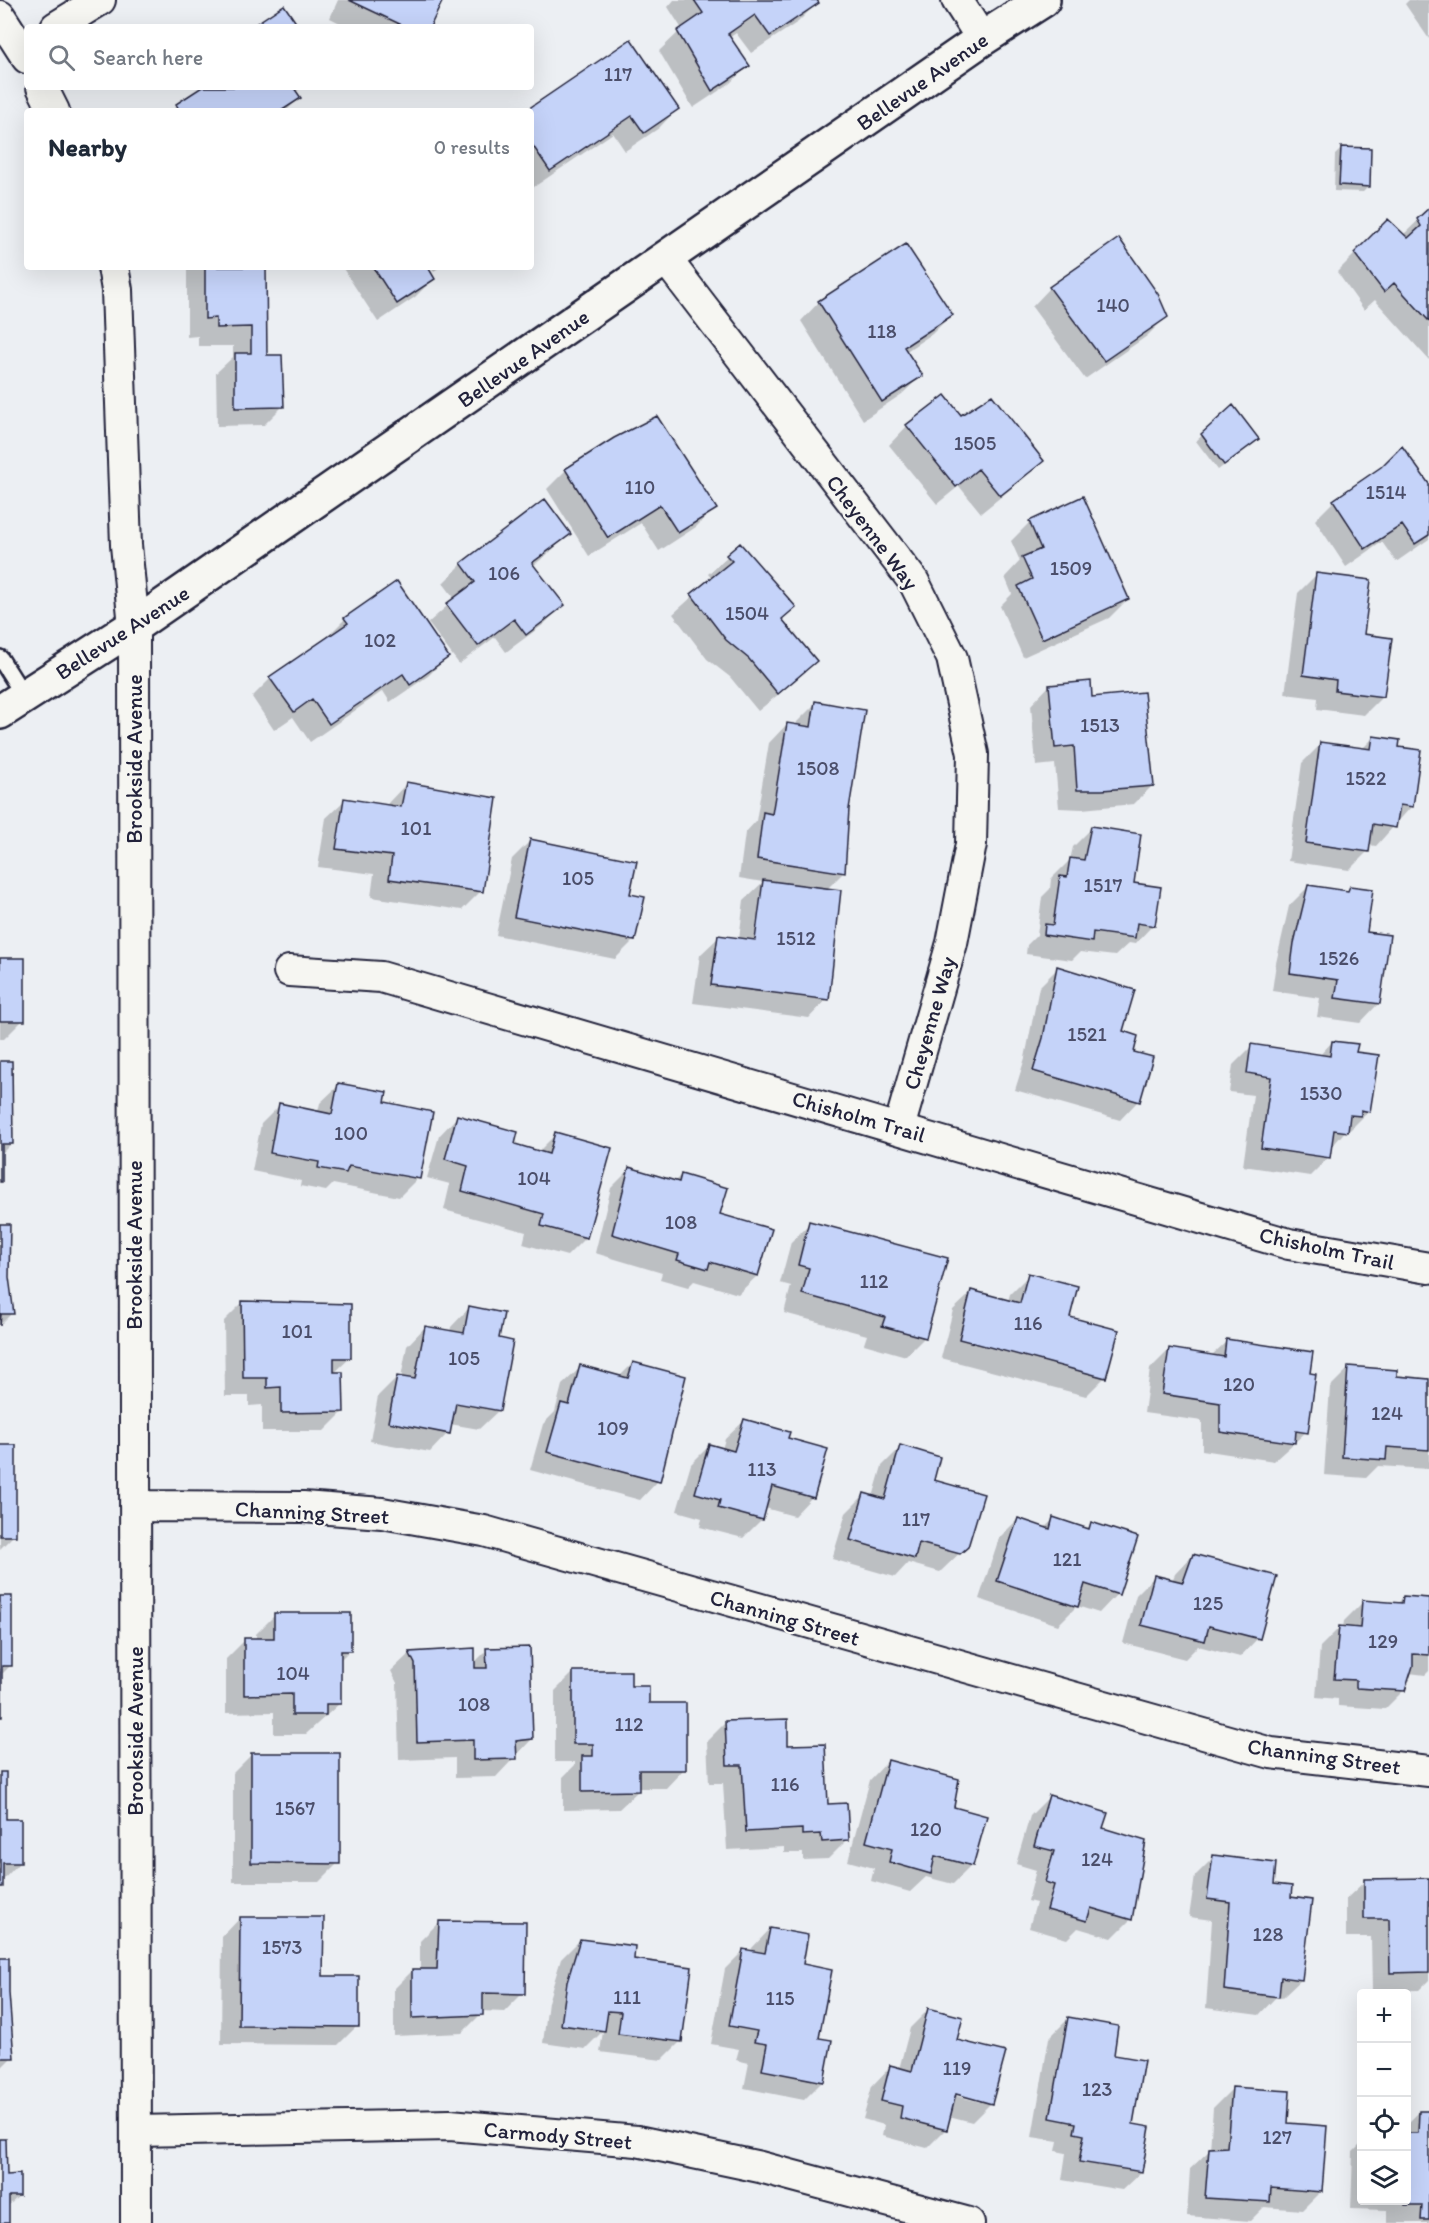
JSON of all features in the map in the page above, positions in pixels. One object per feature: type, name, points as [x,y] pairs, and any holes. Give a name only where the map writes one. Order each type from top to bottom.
[{"type":"street","points":[[61,24],[100,0]]},
{"type":"street","points":[[957,0],[982,39]]},
{"type":"street","name":"Bellevue Avenue","points":[[12,704],[134,626],[982,39],[1043,0]]},
{"type":"street","points":[[0,16],[24,50]]},
{"type":"street","points":[[44,90],[52,108]]},
{"type":"street","name":"Cheyenne Way","points":[[666,259],[914,582],[952,658],[973,754],[970,844],[952,943],[899,1128]]},
{"type":"street","name":"Brookside Avenue","points":[[114,270],[117,290],[126,545],[134,626],[136,2223]]},
{"type":"street","name":"Chisholm Trail","points":[[289,971],[381,977],[1289,1244],[1429,1268]]},
{"type":"street","name":"Channing Street","points":[[135,1506],[303,1507],[382,1513],[484,1531],[1271,1753],[1429,1771]]},
{"type":"street","name":"Carmody Street","points":[[136,2131],[450,2126],[637,2141],[760,2167],[969,2223]]},
{"type":"lane","points":[[0,658],[12,704]]},
{"type":"building","points":[[349,0],[443,0],[431,24],[400,24]]},
{"type":"building","points":[[694,0],[817,0],[819,3],[770,36],[755,15],[728,34],[750,66],[712,91],[677,31],[703,13]]},
{"type":"building","points":[[284,5],[297,24],[256,24]]},
{"type":"building","points":[[631,39],[679,109],[644,133],[632,116],[550,171],[534,147],[534,108],[529,108]]},
{"type":"building","points":[[197,90],[295,90],[301,98],[286,108],[178,108],[176,104]]},
{"type":"building","points":[[1341,147],[1371,148],[1370,187],[1339,185]]},
{"type":"building","points":[[1429,208],[1429,321],[1394,283],[1384,292],[1354,253],[1388,219],[1408,238],[1421,226],[1417,219]]},
{"type":"building","points":[[1119,238],[1158,294],[1168,317],[1104,361],[1049,287]]},
{"type":"building","points":[[906,244],[953,315],[904,347],[923,376],[882,402],[818,301]]},
{"type":"building","points":[[205,270],[266,270],[267,355],[282,355],[284,407],[235,408],[235,353],[251,353],[251,327],[216,328],[216,318],[205,319]]},
{"type":"building","points":[[375,270],[430,270],[435,279],[397,304]]},
{"type":"building","points":[[945,395],[961,415],[992,395],[1044,461],[1000,496],[978,469],[956,487],[906,425]]},
{"type":"building","points":[[1233,405],[1259,439],[1224,465],[1201,434]]},
{"type":"building","points":[[657,416],[717,509],[678,533],[660,505],[608,538],[565,469],[614,438]]},
{"type":"building","points":[[1402,446],[1429,484],[1429,535],[1415,544],[1402,525],[1365,549],[1333,500],[1381,467]]},
{"type":"building","points":[[1083,496],[1129,599],[1042,639],[1018,586],[1032,579],[1022,557],[1041,549],[1029,521]]},
{"type":"building","points":[[545,499],[571,534],[532,563],[565,605],[526,635],[514,619],[478,646],[446,604],[475,582],[461,563]]},
{"type":"building","points":[[740,543],[796,607],[782,619],[817,661],[778,694],[749,659],[726,640],[691,594],[732,561],[726,555]]},
{"type":"building","points":[[1316,573],[1371,580],[1364,634],[1392,638],[1384,697],[1335,691],[1336,680],[1303,675]]},
{"type":"building","points":[[397,581],[449,657],[410,685],[403,674],[329,724],[312,699],[294,712],[269,677],[348,623],[344,618]]},
{"type":"building","points":[[1091,681],[1092,697],[1144,692],[1154,786],[1077,790],[1074,746],[1055,748],[1049,685]]},
{"type":"building","points":[[815,701],[865,710],[849,809],[845,873],[757,859],[763,812],[772,814],[787,723],[811,727]]},
{"type":"building","points":[[1373,736],[1400,740],[1399,747],[1421,750],[1413,807],[1400,805],[1396,828],[1373,824],[1369,852],[1306,843],[1320,742],[1371,749]]},
{"type":"building","points":[[406,782],[497,798],[483,892],[389,879],[392,856],[336,849],[344,798],[401,807]]},
{"type":"building","points":[[1091,826],[1141,834],[1134,883],[1161,887],[1155,926],[1137,923],[1135,938],[1093,932],[1092,942],[1044,935],[1045,924],[1053,925],[1060,876],[1067,877],[1070,858],[1084,860]]},
{"type":"building","points":[[530,839],[637,861],[630,894],[645,897],[635,941],[514,917]]},
{"type":"building","points":[[763,880],[841,890],[829,1000],[711,985],[718,935],[755,940]]},
{"type":"building","points":[[1308,885],[1348,891],[1350,886],[1373,889],[1367,932],[1390,935],[1380,1004],[1335,998],[1338,980],[1290,973],[1294,943]]},
{"type":"building","points":[[0,958],[25,958],[25,1021],[0,1021]]},
{"type":"building","points":[[1057,966],[1135,990],[1123,1031],[1138,1036],[1134,1052],[1153,1057],[1140,1102],[1033,1071],[1043,1038]]},
{"type":"building","points":[[1332,1041],[1358,1044],[1356,1052],[1379,1055],[1370,1112],[1361,1110],[1361,1116],[1350,1115],[1348,1132],[1334,1130],[1330,1158],[1261,1148],[1271,1077],[1247,1073],[1251,1044],[1330,1056]]},
{"type":"building","points":[[0,1061],[12,1061],[13,1144],[2,1144],[2,1182],[0,1182]]},
{"type":"building","points":[[338,1083],[387,1092],[385,1102],[433,1112],[420,1179],[349,1166],[346,1173],[318,1168],[319,1162],[270,1153],[279,1103],[332,1114]]},
{"type":"building","points":[[457,1115],[518,1132],[515,1144],[549,1154],[555,1132],[612,1148],[587,1238],[541,1226],[544,1214],[462,1191],[468,1166],[445,1159]]},
{"type":"building","points":[[629,1167],[679,1182],[681,1174],[728,1188],[720,1214],[772,1229],[758,1276],[710,1262],[708,1269],[677,1260],[679,1254],[612,1234]]},
{"type":"building","points":[[809,1221],[948,1258],[926,1338],[882,1326],[885,1317],[802,1294],[809,1268],[798,1265]]},
{"type":"building","points":[[0,1224],[10,1224],[9,1277],[14,1314],[1,1314],[0,1326]]},
{"type":"building","points":[[1028,1273],[1078,1286],[1070,1317],[1119,1330],[1106,1378],[959,1339],[971,1290],[1020,1303]]},
{"type":"building","points":[[242,1301],[351,1304],[351,1358],[334,1358],[334,1372],[343,1372],[344,1412],[281,1413],[281,1387],[267,1388],[267,1378],[243,1378]]},
{"type":"building","points":[[469,1306],[504,1313],[499,1338],[513,1341],[500,1411],[456,1403],[450,1434],[388,1422],[397,1376],[415,1379],[425,1326],[464,1333]]},
{"type":"building","points":[[1226,1339],[1313,1352],[1310,1373],[1316,1374],[1308,1433],[1296,1431],[1295,1443],[1220,1432],[1220,1403],[1162,1394],[1169,1348],[1224,1357]]},
{"type":"building","points":[[633,1362],[686,1376],[660,1482],[547,1452],[561,1403],[569,1405],[580,1365],[628,1378]]},
{"type":"building","points":[[1348,1366],[1397,1370],[1397,1376],[1429,1379],[1429,1450],[1387,1447],[1386,1460],[1342,1457]]},
{"type":"building","points":[[744,1419],[790,1432],[788,1438],[828,1449],[814,1498],[772,1486],[763,1520],[718,1508],[720,1500],[695,1493],[709,1444],[734,1451]]},
{"type":"building","points":[[0,1445],[16,1445],[16,1536],[0,1536]]},
{"type":"building","points":[[900,1445],[940,1457],[934,1480],[984,1494],[968,1547],[960,1554],[919,1543],[915,1559],[850,1540],[864,1493],[885,1499]]},
{"type":"building","points":[[1053,1517],[1089,1529],[1091,1522],[1138,1537],[1119,1595],[1085,1584],[1078,1607],[997,1581],[1018,1518],[1050,1529]]},
{"type":"building","points":[[1193,1554],[1277,1576],[1260,1639],[1209,1626],[1205,1641],[1141,1625],[1154,1575],[1183,1582]]},
{"type":"building","points":[[0,1596],[12,1596],[12,1666],[2,1666],[2,1717],[0,1717]]},
{"type":"building","points":[[1403,1596],[1429,1598],[1429,1655],[1413,1654],[1413,1666],[1405,1691],[1356,1688],[1356,1680],[1334,1679],[1339,1626],[1360,1628],[1362,1600],[1402,1603]]},
{"type":"building","points":[[274,1613],[351,1613],[351,1651],[341,1651],[341,1704],[326,1704],[326,1715],[292,1715],[292,1694],[244,1695],[244,1638],[274,1638]]},
{"type":"building","points":[[530,1647],[533,1739],[516,1741],[517,1759],[473,1760],[473,1740],[417,1742],[415,1664],[409,1652],[475,1648],[475,1668],[487,1668],[486,1648]]},
{"type":"building","points":[[573,1671],[631,1671],[631,1686],[649,1686],[649,1703],[686,1703],[686,1770],[639,1770],[639,1791],[582,1792],[582,1756],[593,1756],[593,1744],[573,1744]]},
{"type":"building","points":[[788,1719],[788,1745],[825,1744],[828,1804],[847,1803],[849,1840],[822,1842],[821,1834],[802,1835],[802,1829],[746,1832],[742,1765],[727,1765],[725,1721]]},
{"type":"building","points":[[251,1753],[340,1753],[340,1864],[251,1863]]},
{"type":"building","points":[[888,1760],[959,1779],[954,1807],[987,1816],[973,1866],[935,1856],[931,1874],[889,1862],[892,1849],[866,1842]]},
{"type":"building","points":[[0,1772],[6,1772],[6,1819],[21,1819],[21,1863],[3,1863],[3,1887],[0,1887]]},
{"type":"building","points":[[1049,1795],[1108,1813],[1103,1828],[1146,1841],[1132,1920],[1091,1908],[1087,1921],[1047,1910],[1054,1885],[1045,1882],[1054,1851],[1034,1846]]},
{"type":"building","points":[[1213,1855],[1276,1863],[1274,1884],[1292,1886],[1291,1897],[1312,1900],[1302,1980],[1281,1977],[1279,1997],[1224,1990],[1230,1902],[1207,1899]]},
{"type":"building","points":[[1429,1878],[1429,1972],[1390,1973],[1389,1919],[1364,1919],[1364,1879]]},
{"type":"building","points":[[240,1917],[324,1917],[323,1976],[359,1976],[359,2027],[239,2026]]},
{"type":"building","points":[[439,1921],[526,1922],[525,1994],[483,1993],[483,2015],[412,2018],[412,1969],[437,1969]]},
{"type":"building","points":[[770,1928],[808,1935],[803,1964],[832,1970],[819,2038],[832,2040],[824,2082],[762,2070],[767,2044],[754,2042],[757,2031],[729,2026],[743,1949],[765,1953]]},
{"type":"building","points":[[580,1939],[635,1946],[634,1959],[692,1967],[682,2042],[618,2034],[621,2012],[608,2011],[605,2031],[561,2025],[567,1982]]},
{"type":"building","points":[[0,1958],[9,1958],[14,2058],[0,2058]]},
{"type":"building","points":[[928,2008],[963,2017],[957,2040],[1006,2052],[992,2104],[956,2094],[947,2130],[900,2118],[902,2106],[881,2101],[890,2065],[912,2071]]},
{"type":"building","points":[[1068,2017],[1118,2026],[1114,2055],[1144,2060],[1133,2124],[1150,2127],[1142,2172],[1079,2162],[1084,2135],[1074,2133],[1076,2123],[1050,2118]]},
{"type":"building","points":[[1232,2087],[1290,2091],[1288,2123],[1327,2126],[1322,2192],[1271,2188],[1270,2202],[1205,2198],[1209,2148],[1227,2147]]},
{"type":"building","points":[[1419,2111],[1429,2111],[1429,2220],[1421,2220],[1422,2205],[1411,2205],[1411,2133],[1418,2133]]},
{"type":"building","points":[[0,2139],[6,2139],[7,2175],[20,2174],[20,2196],[9,2196],[9,2223],[0,2223]]}]
